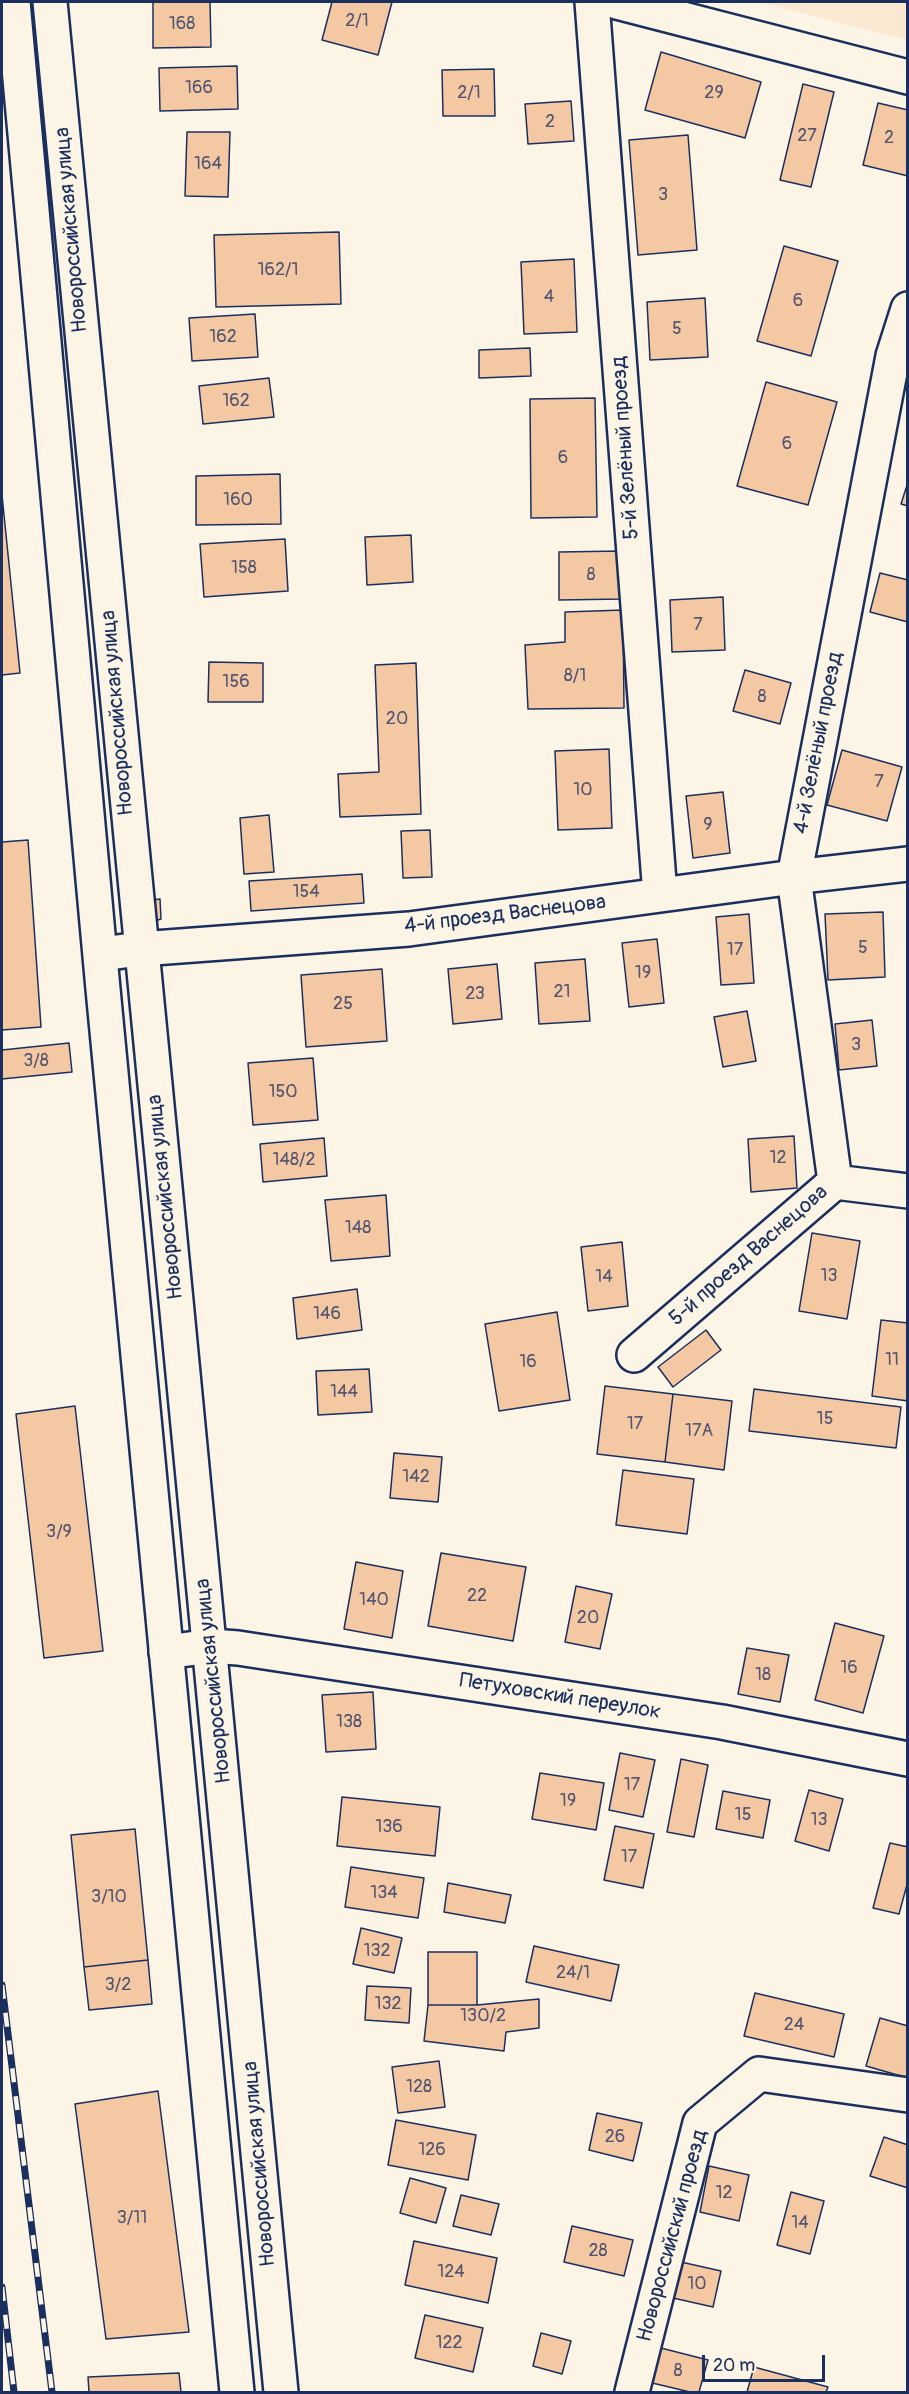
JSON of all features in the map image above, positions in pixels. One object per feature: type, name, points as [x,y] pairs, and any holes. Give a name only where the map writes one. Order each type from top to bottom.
[{"type":"main road","name":"Новороссийская улица","points":[[13,2],[237,2392]]},
{"type":"main road","name":"Новороссийская улица","points":[[50,2],[140,949],[211,1647],[281,2392]]},
{"type":"main road","name":"5-й Зелёный проезд","points":[[592,2],[660,895]]},
{"type":"main road","points":[[617,2],[908,77]]},
{"type":"main road","name":"4-й Зелёный проезд","points":[[835,1182],[794,877],[893,356],[908,309]]},
{"type":"main road","name":"4-й проезд Васнецова","points":[[101,954],[140,949],[409,929],[794,877],[908,864]]},
{"type":"main road","name":"5-й проезд Васнецова","points":[[634,1355],[835,1182],[908,1191]]},
{"type":"main road","name":"Петуховский переулок","points":[[166,1652],[211,1647],[238,1648],[722,1722],[908,1758]]},
{"type":"main road","name":"Новороссийский проезд","points":[[632,2392],[700,2123],[759,2074],[908,2095]]},
{"type":"shaded area","points":[[760,2],[907,2],[907,40]]},
{"type":"building","points":[[153,2],[210,2],[211,47],[153,48]]},
{"type":"building","points":[[332,2],[392,2],[378,55],[322,40]]},
{"type":"building","points":[[661,52],[761,82],[745,138],[645,110]]},
{"type":"building","points":[[237,66],[238,109],[160,111],[159,68]]},
{"type":"building","points":[[494,69],[495,116],[443,116],[442,70]]},
{"type":"building","points":[[803,84],[834,92],[811,187],[780,180]]},
{"type":"building","points":[[571,101],[574,141],[528,144],[525,104]]},
{"type":"building","points":[[878,103],[908,110],[908,176],[863,165]]},
{"type":"building","points":[[187,132],[230,132],[228,197],[185,196]]},
{"type":"building","points":[[688,135],[697,250],[638,255],[629,140]]},
{"type":"building","points":[[339,232],[341,304],[216,307],[214,235]]},
{"type":"building","points":[[784,246],[838,261],[811,356],[757,341]]},
{"type":"building","points":[[574,259],[577,332],[524,334],[521,262]]},
{"type":"building","points":[[705,298],[708,357],[650,360],[647,302]]},
{"type":"building","points":[[255,314],[258,357],[192,361],[189,318]]},
{"type":"building","points":[[530,348],[531,376],[479,378],[479,350]]},
{"type":"building","points":[[269,378],[274,417],[203,424],[199,386]]},
{"type":"building","points":[[766,382],[837,402],[808,505],[737,486]]},
{"type":"building","points":[[595,398],[597,517],[531,518],[530,399]]},
{"type":"building","points":[[280,474],[281,524],[196,525],[196,476]]},
{"type":"building","points":[[908,482],[908,506],[901,504]]},
{"type":"building","points":[[2,495],[20,673],[2,675]]},
{"type":"building","points":[[411,535],[413,582],[367,585],[365,537]]},
{"type":"building","points":[[285,539],[288,591],[204,597],[200,544]]},
{"type":"building","points":[[622,551],[623,599],[559,600],[559,552]]},
{"type":"building","points":[[880,573],[908,580],[908,622],[870,612]]},
{"type":"building","points":[[723,597],[725,650],[672,652],[670,600]]},
{"type":"building","points":[[623,610],[624,708],[528,709],[525,645],[565,642],[565,612]]},
{"type":"building","points":[[209,662],[263,663],[263,702],[208,702]]},
{"type":"building","points":[[416,663],[421,814],[340,817],[338,774],[379,772],[375,665]]},
{"type":"building","points":[[745,670],[791,683],[780,724],[733,711]]},
{"type":"building","points":[[609,749],[612,828],[558,830],[555,751]]},
{"type":"building","points":[[842,750],[902,767],[887,821],[827,805]]},
{"type":"building","points":[[723,792],[730,853],[693,858],[686,796]]},
{"type":"building","points":[[269,815],[274,872],[244,874],[240,818]]},
{"type":"building","points":[[430,830],[432,877],[403,878],[401,831]]},
{"type":"building","points":[[28,840],[41,1027],[2,1030],[2,842]]},
{"type":"building","points":[[362,874],[364,903],[251,911],[249,881]]},
{"type":"building","points":[[160,899],[161,919],[149,923],[146,901]]},
{"type":"building","points":[[883,912],[885,977],[828,980],[825,914]]},
{"type":"building","points":[[749,914],[754,983],[721,985],[716,917]]},
{"type":"building","points":[[657,939],[664,1003],[629,1007],[622,943]]},
{"type":"building","points":[[585,959],[590,1021],[539,1024],[535,963]]},
{"type":"building","points":[[497,964],[502,1019],[453,1024],[448,969]]},
{"type":"building","points":[[382,969],[387,1041],[306,1047],[301,975]]},
{"type":"building","points":[[747,1011],[756,1061],[723,1067],[714,1017]]},
{"type":"building","points":[[872,1020],[877,1066],[839,1070],[835,1024]]},
{"type":"building","points":[[69,1043],[72,1072],[2,1079],[2,1050]]},
{"type":"building","points":[[313,1058],[318,1120],[253,1125],[248,1063]]},
{"type":"building","points":[[794,1136],[797,1188],[751,1192],[748,1139]]},
{"type":"building","points":[[324,1138],[327,1176],[263,1182],[260,1144]]},
{"type":"building","points":[[386,1195],[390,1256],[331,1261],[325,1200]]},
{"type":"building","points":[[812,1233],[860,1241],[847,1319],[799,1311]]},
{"type":"building","points":[[622,1242],[628,1306],[588,1311],[581,1247]]},
{"type":"building","points":[[357,1289],[362,1330],[297,1339],[293,1298]]},
{"type":"building","points":[[557,1312],[570,1400],[499,1411],[485,1324]]},
{"type":"building","points":[[881,1320],[908,1323],[908,1401],[872,1396]]},
{"type":"building","points":[[706,1330],[721,1350],[673,1387],[658,1367]]},
{"type":"building","points":[[369,1369],[372,1412],[318,1415],[316,1371]]},
{"type":"building","points":[[605,1386],[673,1394],[665,1462],[597,1454]]},
{"type":"building","points":[[754,1389],[901,1407],[896,1448],[749,1431]]},
{"type":"building","points":[[673,1394],[732,1401],[724,1470],[665,1462]]},
{"type":"building","points":[[75,1406],[103,1651],[44,1658],[16,1414]]},
{"type":"building","points":[[394,1453],[442,1457],[438,1502],[390,1498]]},
{"type":"building","points":[[623,1470],[694,1479],[687,1534],[616,1525]]},
{"type":"building","points":[[441,1553],[526,1567],[513,1641],[428,1626]]},
{"type":"building","points":[[356,1562],[403,1571],[392,1638],[344,1629]]},
{"type":"building","points":[[576,1586],[612,1594],[600,1649],[565,1642]]},
{"type":"building","points":[[835,1623],[884,1636],[863,1713],[815,1700]]},
{"type":"building","points":[[747,1648],[789,1655],[780,1702],[738,1694]]},
{"type":"building","points":[[373,1692],[376,1749],[326,1752],[322,1695]]},
{"type":"building","points":[[620,1753],[655,1760],[643,1817],[609,1810]]},
{"type":"building","points":[[681,1759],[708,1765],[694,1837],[667,1832]]},
{"type":"building","points":[[540,1773],[604,1783],[596,1830],[532,1819]]},
{"type":"building","points":[[809,1790],[843,1799],[829,1851],[795,1841]]},
{"type":"building","points":[[723,1791],[770,1800],[763,1838],[716,1829]]},
{"type":"building","points":[[342,1797],[440,1807],[435,1856],[337,1846]]},
{"type":"building","points":[[615,1826],[654,1834],[643,1888],[604,1880]]},
{"type":"building","points":[[135,1829],[148,1960],[84,1967],[71,1835]]},
{"type":"building","points":[[890,1843],[908,1847],[908,1881],[899,1914],[873,1908]]},
{"type":"building","points":[[351,1867],[424,1878],[418,1918],[345,1907]]},
{"type":"building","points":[[448,1883],[511,1895],[505,1923],[444,1912]]},
{"type":"building","points":[[361,1928],[402,1938],[394,1973],[353,1964]]},
{"type":"building","points":[[534,1946],[619,1965],[611,2001],[526,1982]]},
{"type":"building","points":[[428,1952],[477,1952],[477,2005],[428,2005]]},
{"type":"building","points":[[148,1960],[152,2004],[89,2010],[84,1967]]},
{"type":"building","points":[[367,1986],[411,1988],[409,2023],[365,2020]]},
{"type":"building","points":[[755,1993],[844,2014],[834,2057],[744,2036]]},
{"type":"building","points":[[539,1999],[539,2028],[506,2032],[504,2051],[424,2041],[428,2005],[477,2005]]},
{"type":"building","points":[[880,2018],[908,2026],[908,2078],[866,2066]]},
{"type":"building","points":[[439,2061],[445,2107],[398,2113],[392,2067]]},
{"type":"building","points":[[158,2091],[189,2332],[106,2339],[75,2104]]},
{"type":"building","points":[[597,2113],[642,2123],[633,2161],[589,2150]]},
{"type":"building","points":[[396,2120],[476,2135],[468,2180],[388,2165]]},
{"type":"building","points":[[884,2137],[908,2145],[908,2188],[870,2176]]},
{"type":"building","points":[[709,2166],[749,2175],[739,2221],[700,2212]]},
{"type":"building","points":[[410,2178],[446,2188],[436,2223],[400,2213]]},
{"type":"building","points":[[791,2192],[824,2201],[810,2254],[777,2245]]},
{"type":"building","points":[[461,2195],[499,2204],[491,2235],[453,2226]]},
{"type":"building","points":[[572,2226],[633,2240],[624,2276],[564,2262]]},
{"type":"building","points":[[414,2241],[497,2258],[488,2303],[405,2285]]},
{"type":"building","points":[[681,2262],[721,2271],[713,2307],[673,2298]]},
{"type":"building","points":[[425,2315],[483,2328],[473,2372],[415,2358]]},
{"type":"building","points":[[541,2333],[571,2341],[562,2374],[533,2366]]},
{"type":"building","points":[[657,2347],[708,2360],[699,2392],[648,2382]]},
{"type":"building","points":[[754,2367],[828,2387],[826,2392],[747,2392]]},
{"type":"building","points":[[179,2373],[181,2392],[89,2392],[88,2377]]},
{"type":"railway","points":[[2,1985],[52,2392]]},
{"type":"railway","points":[[2,2287],[14,2392]]}]
